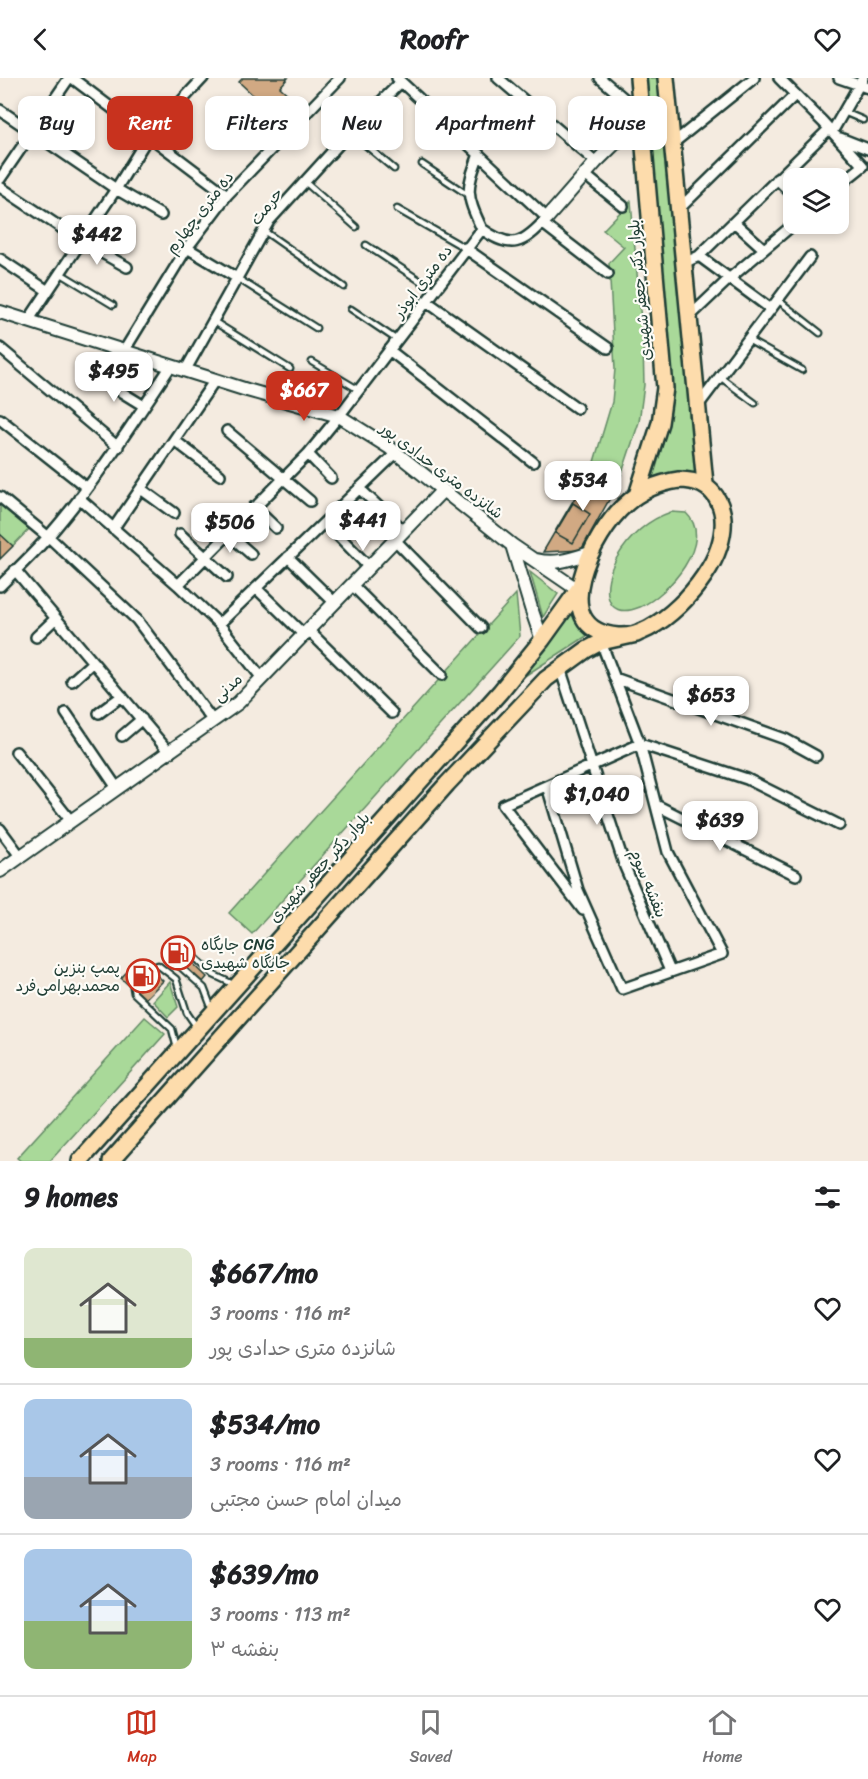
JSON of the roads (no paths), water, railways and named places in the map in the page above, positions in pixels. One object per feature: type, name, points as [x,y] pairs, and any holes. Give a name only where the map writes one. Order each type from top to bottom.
[{"type":"main road","name":"بلوار دکتر جعفر شهیدی","points":[[638,78],[639,96]]},
{"type":"main road","points":[[666,78],[705,484]]},
{"type":"main road","name":"بلوار دکتر جعفر شهیدی","points":[[637,495],[660,423],[665,388],[644,150]]},
{"type":"main road","points":[[111,1161],[447,784],[546,679],[601,642],[637,634],[664,618],[690,594],[711,565],[723,532],[721,506],[716,494],[705,484],[690,480],[666,482],[637,495],[613,517],[590,553],[578,590],[581,611],[590,625],[607,634],[620,636],[637,634]]},
{"type":"main road","name":"بلوار دکتر جعفر شهیدی","points":[[80,1161],[500,692],[543,640],[578,590]]},
{"type":"street","points":[[57,96],[70,78],[107,106]]},
{"type":"street","points":[[186,96],[203,78]]},
{"type":"street","name":"ده متری چهارم","points":[[124,351],[187,248],[227,195],[340,78]]},
{"type":"street","points":[[498,78],[596,162]]},
{"type":"street","points":[[600,78],[619,96]]},
{"type":"street","points":[[672,144],[754,78]]},
{"type":"street","points":[[779,78],[863,166],[849,177]]},
{"type":"street","points":[[684,263],[699,256],[777,179],[833,133],[844,112],[864,84],[839,78]]},
{"type":"street","points":[[399,80],[479,154],[544,221],[608,274]]},
{"type":"street","name":"حرمت","points":[[384,96],[399,80]]},
{"type":"street","points":[[679,208],[795,94]]},
{"type":"street","points":[[0,110],[18,121]]},
{"type":"street","points":[[833,133],[868,150]]},
{"type":"street","points":[[0,178],[20,150]]},
{"type":"street","points":[[60,150],[116,189],[161,215]]},
{"type":"street","points":[[28,321],[140,150]]},
{"type":"street","points":[[166,150],[227,195]]},
{"type":"street","name":"حرمت","points":[[185,371],[269,221],[334,150]]},
{"type":"street","points":[[479,154],[468,184],[468,195],[482,229],[496,239],[511,243],[524,239],[544,221],[608,150]]},
{"type":"street","points":[[585,175],[623,206]]},
{"type":"street","points":[[777,179],[783,185]]},
{"type":"street","points":[[0,187],[81,241],[127,267]]},
{"type":"street","points":[[734,222],[764,249]]},
{"type":"street","name":"ده متری ابوذر","points":[[178,585],[308,454],[465,248],[482,229]]},
{"type":"street","points":[[688,318],[730,278],[783,233]]},
{"type":"street","points":[[187,248],[237,278]]},
{"type":"street","points":[[465,248],[608,348]]},
{"type":"street","points":[[699,256],[771,309]]},
{"type":"street","points":[[696,409],[810,257]]},
{"type":"street","points":[[0,259],[48,291]]},
{"type":"street","points":[[426,301],[577,408]]},
{"type":"street","name":"شانزده متری حدادی پور","points":[[0,312],[185,371],[339,416],[396,453],[512,545],[578,590]]},
{"type":"street","points":[[0,348],[118,447]]},
{"type":"street","points":[[389,350],[533,462]]},
{"type":"street","points":[[0,586],[48,537],[79,498],[118,447],[171,366]]},
{"type":"street","points":[[97,377],[144,406]]},
{"type":"street","points":[[113,530],[215,380]]},
{"type":"street","points":[[0,419],[87,487]]},
{"type":"street","points":[[227,431],[310,501]]},
{"type":"street","points":[[174,440],[220,475]]},
{"type":"street","points":[[219,624],[396,453]]},
{"type":"street","points":[[308,454],[331,478]]},
{"type":"street","points":[[359,488],[481,628]]},
{"type":"street","points":[[141,489],[174,513]]},
{"type":"street","name":"مدنی","points":[[0,871],[238,703],[443,490]]},
{"type":"street","points":[[0,497],[48,537],[137,620],[213,720]]},
{"type":"street","points":[[79,498],[219,624],[261,677]]},
{"type":"street","points":[[254,507],[276,528]]},
{"type":"street","points":[[202,511],[251,554]]},
{"type":"street","points":[[325,522],[369,567]]},
{"type":"street","points":[[180,534],[227,578]]},
{"type":"street","points":[[512,545],[543,640]]},
{"type":"street","points":[[531,559],[548,563],[560,562],[590,553]]},
{"type":"street","points":[[288,557],[334,603]]},
{"type":"street","points":[[15,570],[169,752]]},
{"type":"street","points":[[352,585],[442,675]]},
{"type":"street","points":[[256,588],[392,713]]},
{"type":"street","points":[[36,637],[56,618]]},
{"type":"street","points":[[547,786],[578,890],[622,989],[723,954],[668,852],[640,744],[601,642]]},
{"type":"street","points":[[72,681],[93,662]]},
{"type":"street","name":"بنفشه سوم","points":[[560,668],[625,867],[670,972]]},
{"type":"street","points":[[615,678],[785,739],[816,756]]},
{"type":"street","points":[[99,713],[122,696]]},
{"type":"street","points":[[66,713],[117,788]]},
{"type":"street","points":[[122,736],[142,719]]},
{"type":"street","points":[[593,924],[503,805],[640,744],[747,779],[838,825]]},
{"type":"street","points":[[16,752],[71,821]]},
{"type":"street","points":[[656,806],[796,875]]},
{"type":"street","points":[[0,829],[20,856]]},
{"type":"lane","points":[[844,112],[863,120]]},
{"type":"lane","points":[[371,150],[394,169]]},
{"type":"lane","points":[[422,164],[468,195]]},
{"type":"lane","points":[[305,182],[356,227]]},
{"type":"lane","points":[[398,209],[465,248]]},
{"type":"lane","points":[[264,231],[344,287]]},
{"type":"lane","points":[[366,245],[434,290]]},
{"type":"lane","points":[[60,273],[113,305]]},
{"type":"lane","points":[[237,278],[316,328]]},
{"type":"lane","points":[[778,300],[820,333]]},
{"type":"lane","points":[[351,309],[397,340]]},
{"type":"lane","points":[[213,321],[290,369]]},
{"type":"lane","points":[[748,340],[802,370]]},
{"type":"lane","points":[[312,362],[359,390]]},
{"type":"lane","points":[[720,377],[755,403]]},
{"type":"lane","points":[[213,1012],[204,988],[175,962],[174,959],[178,953],[186,950],[214,975],[238,986]]},
{"type":"lane","points":[[178,1050],[172,1029],[134,993],[133,987],[158,965],[176,979],[187,1012],[198,1028]]},
{"type":"place","name":"جایگاه CNG جایگاه شهیدی","points":[[178,953]]},
{"type":"place","name":"پمپ بنزین محمد‌بهرامی‌فرد","points":[[143,976]]}]
